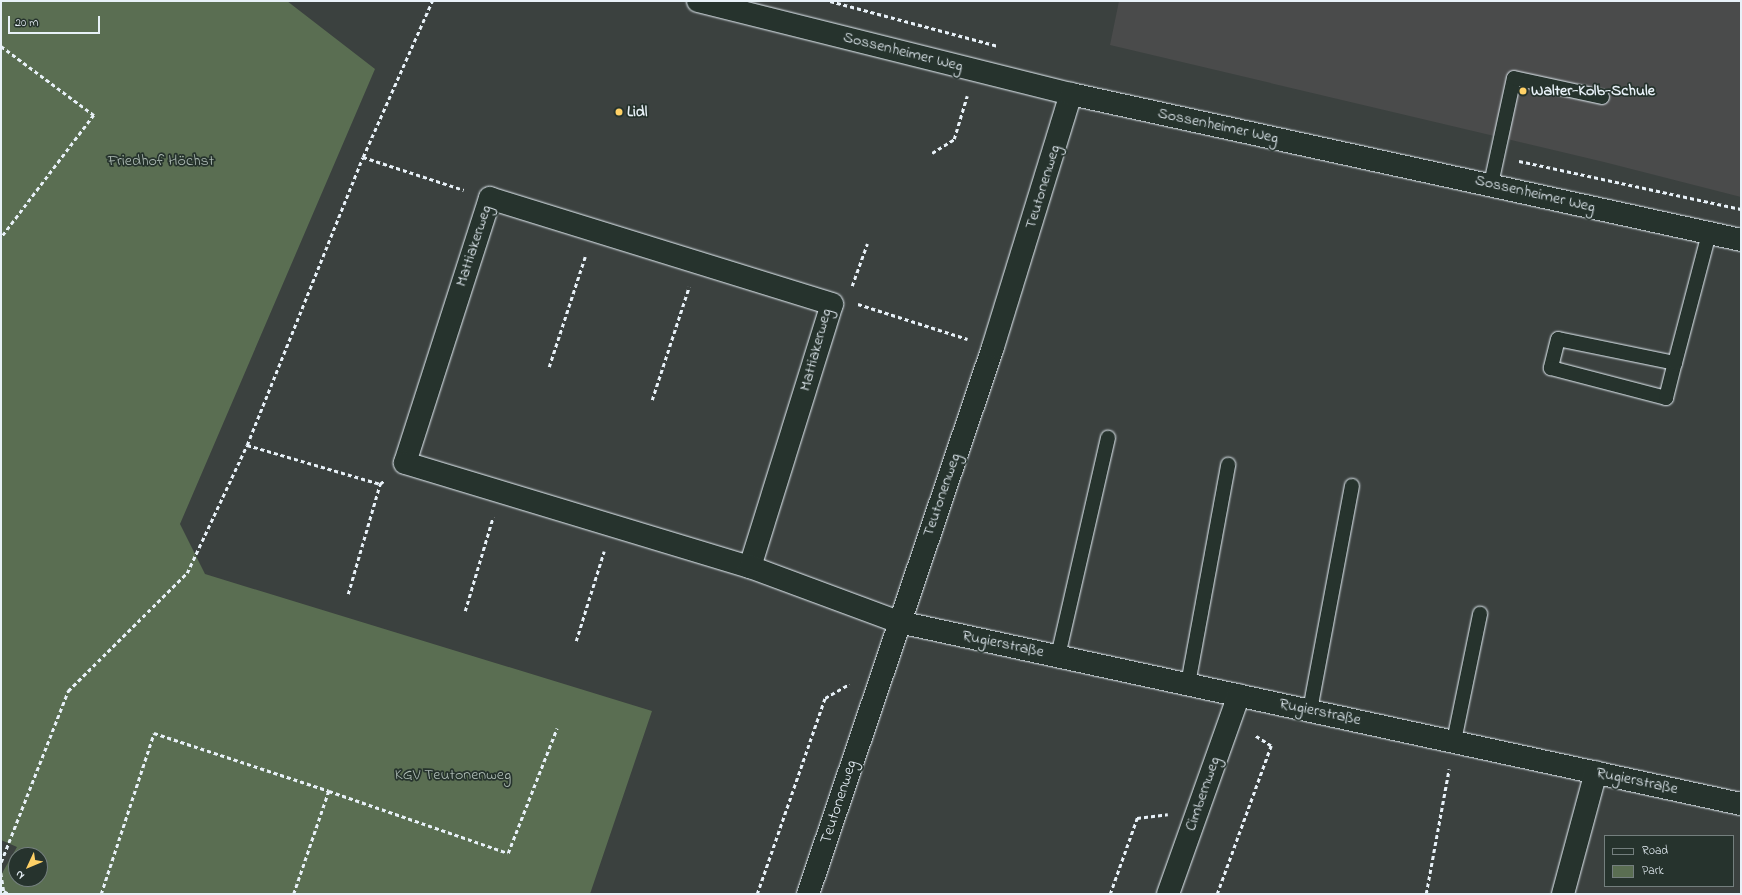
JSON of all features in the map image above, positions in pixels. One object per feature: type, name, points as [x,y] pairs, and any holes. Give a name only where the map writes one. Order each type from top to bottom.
[{"type":"street","name":"Sossenheimer Weg","points":[[698,1],[1072,94],[1491,184],[1741,240]]},
{"type":"street","name":"Teutonenweg","points":[[808,894],[993,347],[1072,94]]},
{"type":"street","name":"Mattiakerweg","points":[[405,463],[490,198],[832,304],[750,567]]},
{"type":"street","points":[[405,463],[750,567],[899,622]]},
{"type":"street","name":"Rugierstraße","points":[[899,622],[1741,804]]},
{"type":"street","name":"Cimbernweg","points":[[1168,894],[1229,718],[1239,695]]},
{"type":"street","points":[[1563,894],[1596,772]]},
{"type":"lane","points":[[1491,184],[1514,78],[1602,97]]},
{"type":"lane","points":[[1675,363],[1558,339],[1551,368],[1666,398],[1709,233]]},
{"type":"lane","points":[[1058,656],[1108,438]]},
{"type":"lane","points":[[1188,684],[1228,465]]},
{"type":"lane","points":[[1310,710],[1352,486]]},
{"type":"lane","points":[[1454,741],[1480,614]]},
{"type":"path","points":[[1,862],[68,691],[187,573],[247,445],[363,157],[432,1]]},
{"type":"path","points":[[830,1],[1006,48]]},
{"type":"path","points":[[1,46],[94,115],[1,238]]},
{"type":"path","points":[[932,153],[954,139],[975,70]]},
{"type":"path","points":[[363,157],[490,198]]},
{"type":"path","points":[[1496,157],[1741,209]]},
{"type":"path","points":[[549,367],[594,230]]},
{"type":"path","points":[[832,304],[849,296],[867,244]]},
{"type":"path","points":[[652,400],[697,262]]},
{"type":"path","points":[[832,304],[857,304],[993,347]]},
{"type":"path","points":[[247,445],[380,484]]},
{"type":"path","points":[[348,594],[380,484],[405,463]]},
{"type":"path","points":[[465,611],[500,492]]},
{"type":"path","points":[[576,641],[612,526]]},
{"type":"path","points":[[758,894],[825,698],[885,664]]},
{"type":"path","points":[[1217,894],[1271,746],[1229,718]]},
{"type":"path","points":[[101,894],[154,733],[329,791],[508,853],[557,728]]},
{"type":"path","points":[[1426,894],[1454,741]]},
{"type":"path","points":[[294,894],[329,791]]},
{"type":"path","points":[[1110,894],[1137,818],[1198,810]]},
{"type":"path","points":[[1,873],[4,891],[8,894]]},
{"type":"shaded area","name":"Walter-Kolb-Schule","points":[[1119,1],[1741,1],[1741,197],[1604,162],[1110,45]]},
{"type":"green space","points":[[1,1],[287,1],[375,69],[180,524],[205,574],[652,711],[590,894],[1,894],[1,875],[8,863],[8,887],[48,887],[48,847],[17,847],[1,840]]},
{"type":"place","name":"Walter-Kolb-Schule","points":[[1523,91]]},
{"type":"place","name":"Lidl","points":[[619,112]]},
{"type":"park label","name":"Friedhof Höchst","points":[[161,161]]},
{"type":"park label","name":"KGV Teutonenweg","points":[[453,775]]}]
